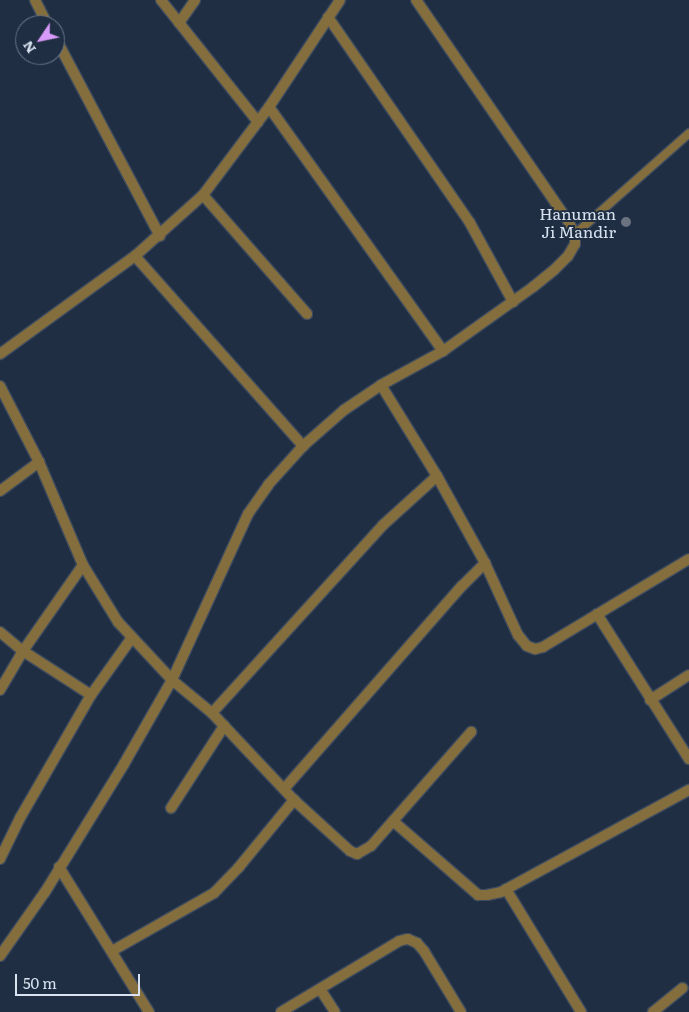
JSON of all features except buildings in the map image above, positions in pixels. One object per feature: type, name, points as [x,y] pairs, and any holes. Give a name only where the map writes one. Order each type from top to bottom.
[{"type":"street","points":[[35,0],[43,15]]},
{"type":"street","points":[[161,0],[258,122]]},
{"type":"street","points":[[179,23],[195,0]]},
{"type":"street","points":[[0,354],[135,256],[160,236],[203,195],[269,107],[340,0]]},
{"type":"street","points":[[0,956],[124,764],[172,680],[248,514],[268,485],[303,446],[344,410],[381,385],[444,351],[513,302],[554,270],[568,256],[575,244],[574,234],[416,0]]},
{"type":"street","points":[[328,17],[470,223],[513,302]]},
{"type":"street","points":[[65,56],[160,236]]},
{"type":"street","points":[[269,107],[444,351]]},
{"type":"street","points":[[203,195],[307,314]]},
{"type":"street","points":[[135,256],[303,446]]},
{"type":"street","points":[[381,385],[437,476],[485,563],[518,635],[528,646],[534,649],[543,646],[689,559]]},
{"type":"street","points":[[0,386],[39,462],[84,565],[105,604],[131,639],[172,680],[212,713],[294,800],[350,851],[357,854],[371,846],[472,732]]},
{"type":"street","points":[[0,491],[39,462]]},
{"type":"street","points":[[212,713],[383,525],[437,476]]},
{"type":"street","points":[[284,789],[462,586],[485,563]]},
{"type":"street","points":[[0,690],[22,652],[84,565]]},
{"type":"street","points":[[597,614],[689,759]]},
{"type":"street","points":[[0,632],[22,652],[90,695]]},
{"type":"street","points":[[0,859],[20,818],[90,695],[131,639]]},
{"type":"street","points":[[650,700],[689,675]]},
{"type":"street","points":[[171,808],[224,726]]},
{"type":"street","points":[[392,821],[478,895],[487,895],[506,889],[689,790]]},
{"type":"street","points":[[112,951],[214,892],[239,867],[294,800]]},
{"type":"street","points":[[59,867],[149,1012]]},
{"type":"street","points":[[506,889],[581,1012]]},
{"type":"street","points":[[281,1012],[399,940],[408,939],[417,943],[424,951],[461,1012]]},
{"type":"street","points":[[653,1012],[683,988]]},
{"type":"street","points":[[320,989],[335,1012]]},
{"type":"lane","points":[[574,234],[689,133]]},
{"type":"place","name":"Hanuman Ji Mandir","points":[[626,222]]}]
